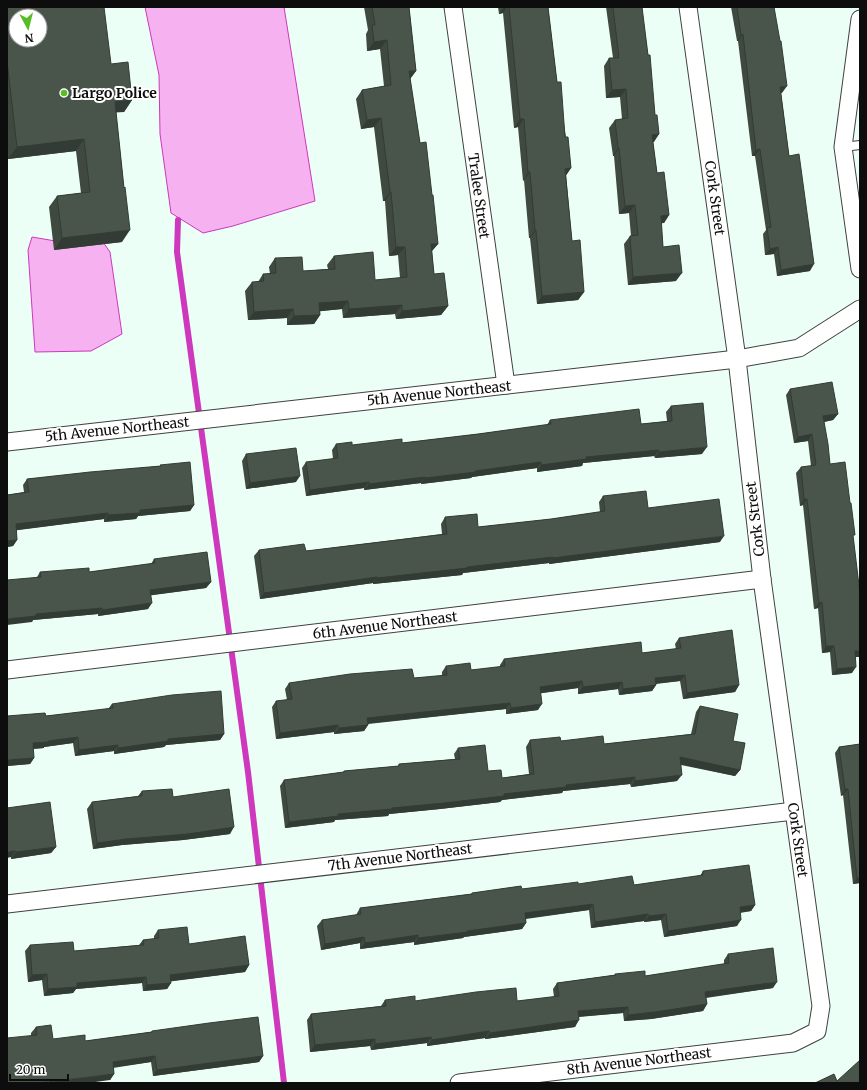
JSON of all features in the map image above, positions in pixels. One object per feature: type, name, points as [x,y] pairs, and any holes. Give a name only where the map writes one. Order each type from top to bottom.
[{"type":"street","name":"Tralee Street","points":[[453,7],[506,385]]},
{"type":"street","name":"Cork Street","points":[[688,7],[737,359],[762,580],[821,1006],[817,1031]]},
{"type":"street","points":[[860,19],[843,147],[860,269]]},
{"type":"street","name":"5th Avenue Northeast","points":[[7,442],[737,359],[799,348],[860,310]]},
{"type":"street","name":"6th Avenue Northeast","points":[[7,670],[762,580]]},
{"type":"street","name":"7th Avenue Northeast","points":[[7,904],[794,811]]},
{"type":"street","name":"8th Avenue Northeast","points":[[459,1083],[793,1043],[817,1031]]},
{"type":"lane","points":[[843,147],[860,145]]},
{"type":"shaded area","points":[[145,7],[284,7],[315,201],[233,226],[203,233],[171,213],[160,134],[159,75]]},
{"type":"shaded area","points":[[98,235],[110,252],[122,334],[91,351],[35,352],[28,250],[32,237],[73,244]]},
{"type":"building","name":"Largo Police","points":[[7,7],[104,7],[111,64],[128,62],[132,100],[115,102],[130,230],[62,238],[57,196],[90,192],[84,139],[17,147],[7,61]]},
{"type":"building","points":[[372,7],[409,7],[416,71],[409,71],[420,143],[426,142],[438,244],[431,244],[434,274],[444,273],[448,306],[402,311],[402,305],[349,309],[348,301],[319,303],[320,315],[294,316],[293,309],[254,312],[252,282],[264,281],[263,274],[276,273],[275,258],[302,257],[303,271],[335,269],[334,256],[373,252],[375,280],[407,277],[405,247],[396,247],[391,192],[381,118],[367,120],[362,90],[391,85],[387,40],[374,42],[372,25],[375,25]]},
{"type":"building","points":[[509,7],[548,7],[557,82],[561,82],[565,137],[568,137],[571,168],[565,169],[572,241],[580,240],[584,292],[542,296],[530,172],[528,172],[524,119],[520,119]]},
{"type":"building","points":[[613,7],[642,7],[648,55],[650,55],[655,115],[657,115],[659,134],[652,135],[657,173],[664,172],[669,215],[661,216],[663,247],[679,245],[682,273],[633,277],[630,236],[638,235],[635,205],[625,206],[618,148],[615,120],[628,118],[626,89],[612,90],[609,58],[619,58]]},
{"type":"building","points":[[737,7],[774,7],[781,41],[787,86],[780,87],[789,156],[799,154],[814,264],[781,270],[778,247],[770,249],[767,228],[771,227],[760,149],[756,150],[743,34],[741,35]]},
{"type":"building","points":[[832,382],[838,414],[823,416],[830,464],[845,462],[855,535],[853,535],[860,594],[860,651],[855,651],[856,667],[837,669],[834,646],[826,646],[822,602],[819,603],[807,499],[804,499],[801,467],[816,465],[812,434],[798,437],[790,389]]},
{"type":"building","points":[[703,403],[707,447],[586,457],[586,459],[541,465],[541,462],[475,471],[476,472],[369,484],[369,482],[310,490],[306,462],[338,458],[336,444],[352,442],[352,445],[402,439],[402,443],[551,424],[550,420],[639,409],[641,424],[672,421],[671,406]]},
{"type":"building","points":[[296,448],[300,476],[250,483],[246,454]]},
{"type":"building","points":[[190,462],[194,505],[140,510],[140,513],[108,515],[108,513],[16,524],[17,540],[7,541],[7,495],[29,492],[27,479]]},
{"type":"building","points":[[646,491],[648,508],[719,499],[724,536],[553,558],[377,577],[264,593],[259,550],[304,544],[306,551],[447,534],[445,517],[477,514],[478,527],[605,511],[603,496]]},
{"type":"building","points":[[207,552],[211,582],[150,590],[152,603],[102,610],[102,608],[36,614],[36,616],[7,619],[7,580],[41,577],[40,572],[89,568],[89,572],[155,563],[154,559]]},
{"type":"building","points":[[732,630],[739,685],[687,693],[685,675],[655,678],[656,685],[623,689],[622,682],[583,687],[582,681],[540,687],[542,704],[511,708],[510,703],[367,718],[368,725],[339,728],[338,725],[280,733],[276,701],[292,699],[289,683],[350,674],[412,669],[414,678],[447,675],[446,666],[470,663],[471,670],[505,666],[504,659],[641,642],[642,653],[681,648],[679,638]]},
{"type":"building","points":[[221,691],[224,734],[168,739],[168,741],[118,748],[118,745],[79,750],[78,737],[33,743],[34,758],[7,760],[7,716],[45,713],[46,716],[113,708],[112,704],[172,695]]},
{"type":"building","points":[[700,706],[738,714],[733,741],[745,743],[740,770],[680,757],[682,775],[635,781],[635,777],[566,785],[566,787],[504,794],[504,796],[338,814],[338,816],[289,822],[284,780],[344,771],[399,766],[399,764],[460,759],[458,748],[485,745],[488,771],[501,770],[502,778],[534,774],[530,740],[560,737],[561,741],[603,736],[604,744],[695,734]]},
{"type":"building","points":[[860,744],[860,878],[857,878],[848,789],[845,789],[839,747]]},
{"type":"building","points":[[172,789],[173,797],[229,789],[234,827],[188,834],[97,843],[92,802],[142,796],[142,791]]},
{"type":"building","points":[[50,802],[56,847],[7,852],[7,808]]},
{"type":"building","points":[[749,865],[755,905],[740,907],[741,920],[668,931],[666,914],[649,916],[648,914],[595,922],[593,904],[525,913],[526,923],[467,931],[468,932],[418,938],[418,935],[365,943],[364,937],[325,944],[322,920],[361,914],[360,908],[472,894],[521,886],[522,889],[578,882],[578,884],[632,876],[634,885],[703,875],[703,871]]},
{"type":"building","points":[[187,927],[189,944],[245,936],[249,965],[170,975],[171,983],[147,985],[146,977],[77,983],[77,987],[48,989],[47,974],[32,975],[30,945],[73,942],[74,951],[144,945],[143,940],[159,938],[158,930]]},
{"type":"building","points":[[773,948],[777,982],[705,992],[707,1004],[628,1015],[628,1007],[578,1011],[579,1020],[490,1033],[489,1031],[432,1040],[431,1037],[375,1044],[375,1039],[315,1045],[311,1014],[386,1006],[385,1000],[415,996],[415,1001],[516,988],[517,1001],[559,996],[557,983],[645,971],[645,976],[729,963],[728,954]]},
{"type":"building","points":[[258,1017],[263,1056],[157,1070],[155,1056],[113,1062],[114,1074],[39,1083],[7,1083],[7,1038],[37,1035],[36,1027],[51,1025],[53,1039],[85,1035],[85,1041]]},
{"type":"building","points":[[860,1060],[860,1083],[815,1083],[834,1074],[837,1081]]},
{"type":"waterway","points":[[178,220],[177,252],[248,772],[284,1083]]},
{"type":"place","name":"Largo Police","points":[[64,93]]}]
